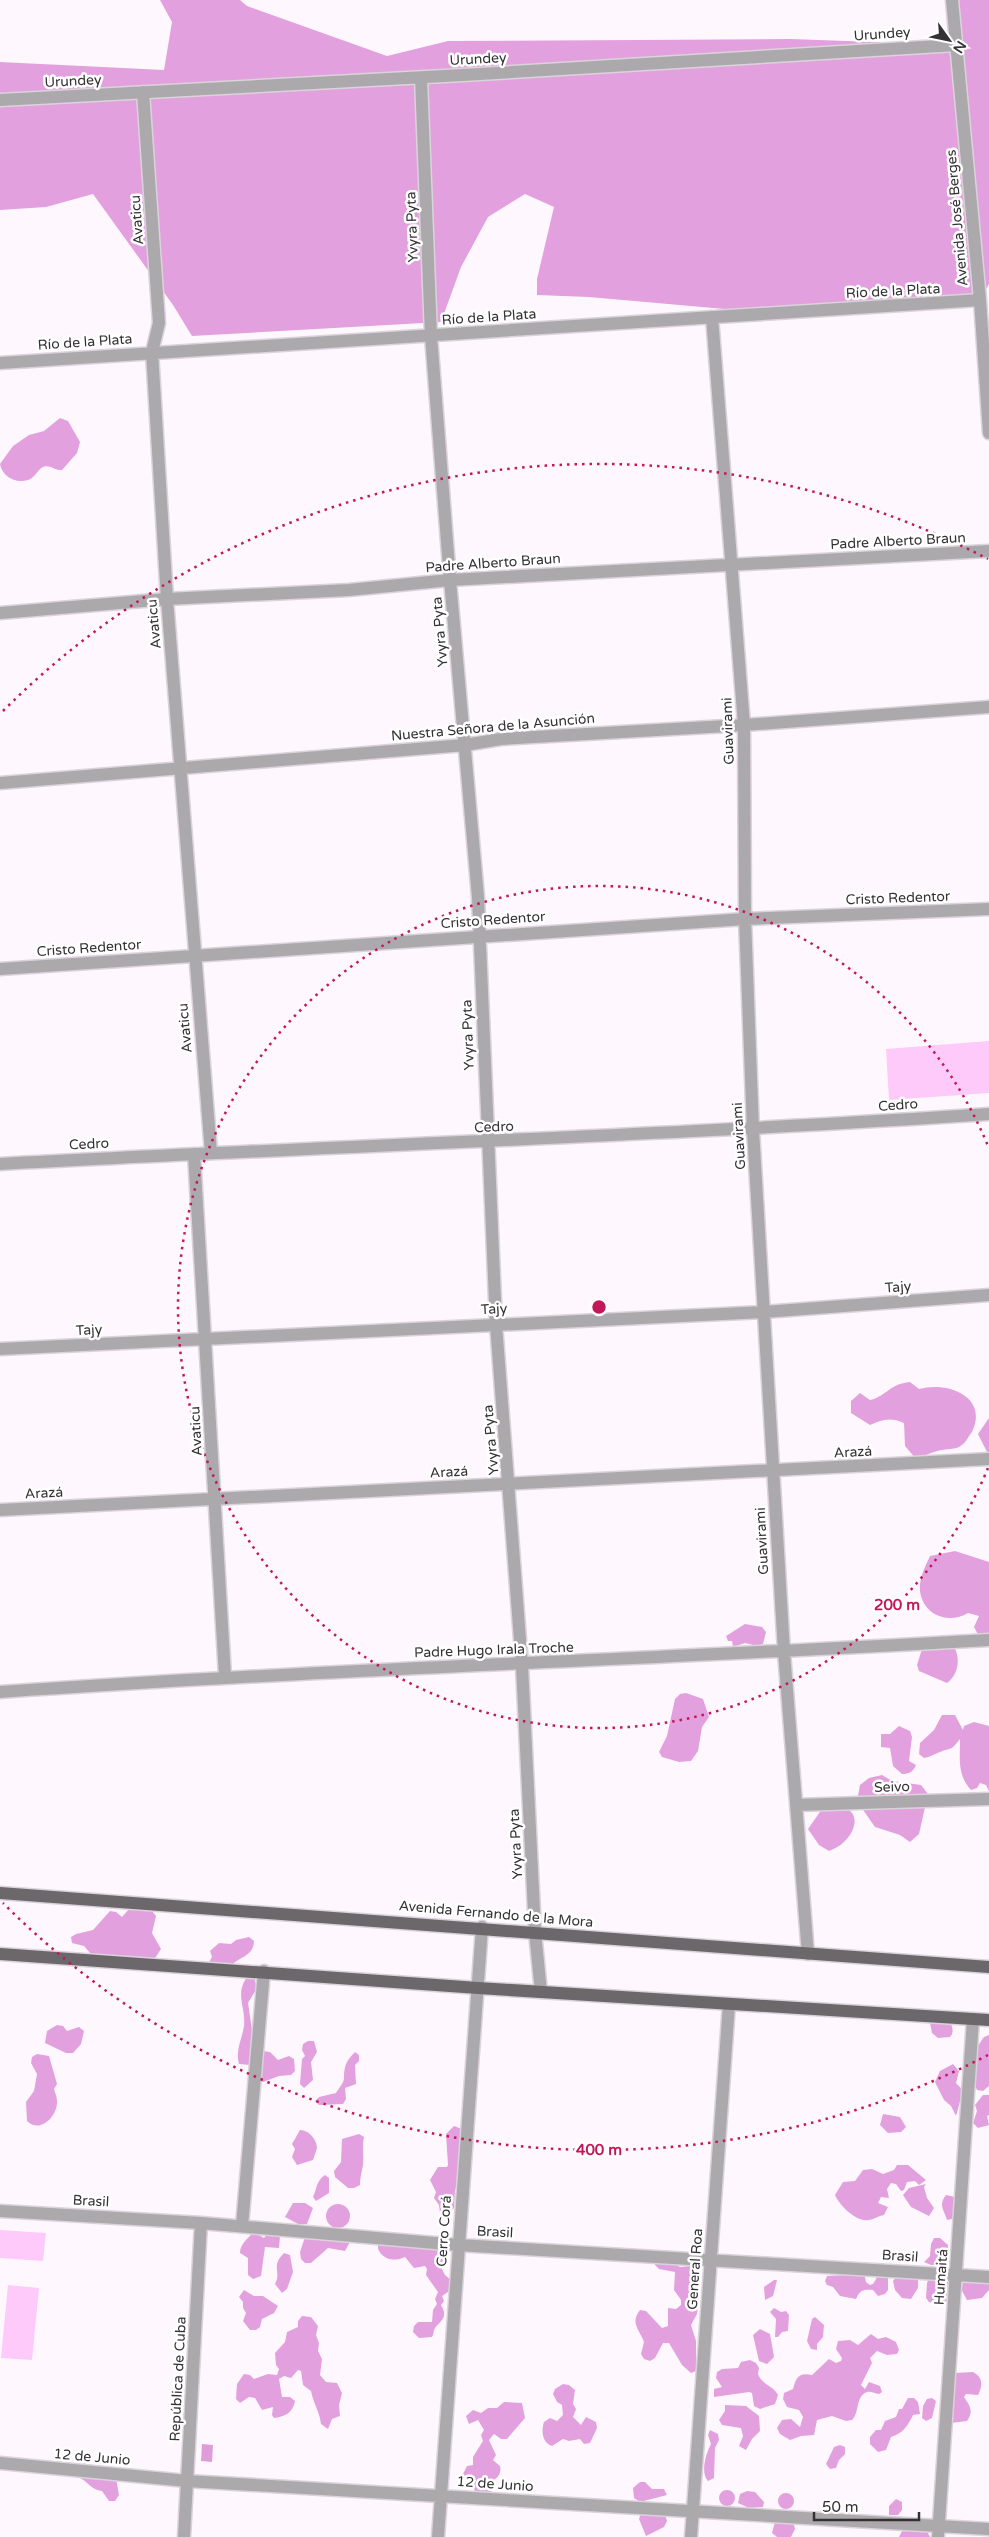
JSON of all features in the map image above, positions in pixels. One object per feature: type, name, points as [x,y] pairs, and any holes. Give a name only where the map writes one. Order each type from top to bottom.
[{"type":"main road","name":"Avenida Fernando de la Mora","points":[[0,1893],[482,1927],[989,1967]]},
{"type":"main road","points":[[0,1954],[264,1971],[478,1988],[989,2020]]},
{"type":"street","name":"Avenida José Berges","points":[[952,0],[980,300],[989,433]]},
{"type":"street","name":"Urundey","points":[[0,100],[421,78],[957,45]]},
{"type":"street","name":"Yvyra Pyta","points":[[421,78],[432,336],[450,580],[466,745],[480,936],[496,1324],[510,1485],[522,1665],[535,1932],[541,1992]]},
{"type":"street","name":"Avaticu","points":[[143,92],[159,324],[152,352],[166,599],[211,1153]]},
{"type":"street","name":"Río de la Plata","points":[[0,363],[980,300]]},
{"type":"street","name":"Guavirami","points":[[712,316],[733,565],[744,725],[745,919],[753,1130],[784,1652],[808,1954]]},
{"type":"street","name":"Padre Alberto Braun","points":[[0,613],[166,599],[349,590],[450,580],[989,551]]},
{"type":"street","name":"Nuestra Señora de la Asunción","points":[[0,783],[466,745],[501,740],[989,707]]},
{"type":"street","name":"Cristo Redentor","points":[[0,969],[745,919],[989,909]]},
{"type":"street","name":"Cedro","points":[[0,1164],[753,1130],[989,1114]]},
{"type":"street","name":"Avaticu","points":[[194,1154],[225,1676]]},
{"type":"street","name":"Tajy","points":[[0,1349],[764,1312],[989,1294]]},
{"type":"street","name":"Arazá","points":[[0,1510],[773,1472],[989,1459]]},
{"type":"street","name":"Padre Hugo Irala Troche","points":[[0,1692],[225,1676],[522,1665],[989,1640]]},
{"type":"street","name":"Seivo","points":[[796,1805],[989,1799]]},
{"type":"street","name":"Cerro Corá","points":[[438,2537],[482,1927]]},
{"type":"street","points":[[242,2226],[264,1971]]},
{"type":"street","name":"General Roa","points":[[691,2537],[729,2004]]},
{"type":"street","name":"Humaitá","points":[[939,2531],[973,2019]]},
{"type":"street","name":"Brasil","points":[[0,2211],[242,2226],[458,2245],[989,2277]]},
{"type":"street","name":"República de Cuba","points":[[184,2537],[201,2223]]},
{"type":"street","name":"12 de Junio","points":[[0,2463],[187,2481],[693,2512],[939,2531],[989,2529]]},
{"type":"shaded area","points":[[160,0],[240,0],[247,6],[387,56],[448,41],[791,39],[957,45],[958,0],[989,0],[989,284],[980,300],[771,313],[589,297],[537,295],[537,279],[554,207],[525,194],[488,217],[461,267],[441,322],[192,336],[173,305],[93,194],[46,207],[0,210],[0,62],[164,70],[172,22]]},
{"type":"shaded area","points":[[60,418],[68,421],[80,442],[77,453],[62,470],[45,466],[30,479],[23,481],[14,480],[3,472],[0,464],[13,446],[29,435],[44,431]]},
{"type":"shaded area","points":[[989,1041],[989,1093],[889,1100],[886,1049]]},
{"type":"shaded area","points":[[910,1382],[919,1389],[941,1387],[953,1390],[970,1400],[975,1409],[976,1419],[972,1432],[963,1444],[957,1448],[937,1451],[916,1459],[905,1446],[904,1423],[887,1420],[870,1425],[851,1413],[851,1401],[860,1393],[870,1400],[897,1385]]},
{"type":"shaded area","points":[[989,1418],[989,1456],[978,1434]]},
{"type":"shaded area","points":[[955,1551],[989,1562],[989,1641],[980,1638],[974,1627],[979,1616],[968,1613],[955,1618],[942,1617],[930,1611],[922,1599],[920,1582],[930,1556]]},
{"type":"shaded area","points":[[745,1624],[762,1627],[766,1632],[763,1644],[757,1646],[745,1643],[733,1647],[732,1641],[728,1641],[726,1636]]},
{"type":"shaded area","points":[[953,1645],[956,1650],[958,1665],[954,1675],[947,1683],[919,1671],[917,1665],[923,1646]]},
{"type":"shaded area","points":[[686,1693],[703,1699],[709,1717],[702,1727],[698,1751],[691,1761],[679,1762],[662,1757],[659,1752],[667,1736],[675,1699],[680,1694]]},
{"type":"shaded area","points":[[942,1715],[955,1715],[963,1730],[964,1726],[974,1722],[989,1726],[989,1791],[986,1785],[980,1783],[977,1788],[971,1790],[963,1778],[960,1766],[960,1739],[951,1748],[928,1757],[924,1758],[919,1754],[920,1743],[934,1730]]},
{"type":"shaded area","points":[[899,1726],[910,1731],[912,1737],[909,1761],[916,1765],[912,1771],[904,1774],[893,1766],[890,1748],[881,1747],[881,1734],[890,1734]]},
{"type":"shaded area","points":[[882,1775],[892,1781],[921,1785],[928,1794],[919,1834],[910,1842],[900,1835],[875,1827],[861,1807],[858,1796],[860,1785],[869,1778]]},
{"type":"shaded area","points":[[838,1808],[847,1809],[853,1814],[855,1821],[853,1830],[848,1838],[840,1846],[829,1851],[819,1845],[808,1829],[822,1809],[824,1811]]},
{"type":"shaded area","points":[[140,1907],[152,1911],[156,1916],[152,1933],[161,1949],[152,1963],[96,1960],[84,1946],[72,1943],[71,1937],[93,1930],[110,1911],[116,1912],[122,1917],[130,1908],[135,1910]]},
{"type":"shaded area","points":[[249,1937],[254,1941],[251,1950],[229,1968],[213,1967],[209,1962],[212,1957],[210,1951],[219,1943],[231,1944],[236,1940]]},
{"type":"shaded area","points":[[248,1976],[254,1977],[257,1988],[248,2003],[254,2043],[250,2065],[239,2064],[238,2059],[239,2045],[244,2026],[241,1994],[244,1982]]},
{"type":"shaded area","points":[[934,2019],[948,2020],[952,2028],[950,2037],[938,2038],[932,2033],[930,2023]]},
{"type":"shaded area","points":[[57,2025],[63,2026],[67,2031],[79,2027],[84,2031],[81,2044],[73,2053],[66,2053],[45,2043],[47,2031]]},
{"type":"shaded area","points":[[989,2035],[989,2086],[983,2091],[977,2090],[976,2087],[975,2050],[984,2037]]},
{"type":"shaded area","points":[[308,2041],[314,2041],[317,2052],[311,2062],[313,2080],[304,2088],[300,2084],[302,2059],[305,2056],[302,2050],[303,2044]]},
{"type":"shaded area","points":[[263,2051],[270,2052],[278,2060],[289,2056],[294,2059],[295,2071],[291,2075],[279,2076],[263,2082],[258,2079],[260,2056]]},
{"type":"shaded area","points":[[355,2052],[359,2055],[359,2061],[355,2065],[356,2084],[345,2088],[346,2099],[343,2104],[319,2105],[315,2101],[319,2097],[336,2093],[344,2080],[346,2064]]},
{"type":"shaded area","points":[[37,2054],[49,2056],[57,2084],[54,2089],[57,2107],[47,2122],[37,2125],[27,2121],[26,2102],[34,2091],[37,2074],[31,2063],[32,2057]]},
{"type":"shaded area","points":[[953,2064],[959,2071],[956,2083],[962,2090],[956,2116],[951,2106],[944,2100],[935,2082],[940,2071]]},
{"type":"shaded area","points":[[983,2095],[989,2095],[989,2115],[987,2116],[989,2125],[978,2128],[973,2123],[977,2111],[975,2105]]},
{"type":"shaded area","points":[[883,2114],[900,2117],[906,2127],[901,2132],[888,2133],[880,2125]]},
{"type":"shaded area","points":[[454,2126],[462,2129],[460,2180],[455,2190],[454,2208],[444,2217],[440,2213],[439,2205],[434,2198],[436,2192],[430,2180],[438,2167],[447,2167],[448,2165],[446,2134]]},
{"type":"shaded area","points":[[300,2130],[312,2136],[317,2148],[313,2160],[297,2165],[292,2157],[295,2149],[292,2144]]},
{"type":"shaded area","points":[[359,2134],[364,2137],[360,2185],[348,2188],[335,2177],[334,2171],[341,2162],[342,2139]]},
{"type":"shaded area","points":[[897,2165],[908,2165],[926,2180],[919,2185],[915,2181],[907,2182],[904,2190],[901,2191],[896,2184],[891,2183],[887,2189],[889,2198],[881,2197],[878,2203],[888,2207],[884,2215],[869,2220],[859,2219],[844,2208],[837,2199],[835,2195],[843,2182],[855,2181],[863,2170],[872,2169],[883,2174],[894,2170]]},
{"type":"shaded area","points":[[325,2175],[329,2178],[329,2193],[316,2201],[313,2197],[318,2182]]},
{"type":"shaded area","points":[[926,2184],[924,2187],[927,2198],[934,2208],[929,2216],[911,2207],[903,2195],[909,2188]]},
{"type":"shaded area","points":[[946,2195],[955,2197],[956,2218],[947,2220],[942,2205]]},
{"type":"shaded area","points":[[293,2203],[305,2203],[313,2208],[307,2224],[298,2224],[285,2217]]},
{"type":"shaded area","points":[[338,2204],[347,2207],[350,2216],[347,2225],[338,2228],[329,2225],[326,2216],[329,2207]]},
{"type":"shaded area","points":[[0,2230],[46,2233],[43,2261],[0,2258]]},
{"type":"shaded area","points":[[254,2232],[264,2238],[268,2233],[280,2236],[279,2248],[265,2247],[261,2276],[253,2279],[248,2275],[248,2258],[240,2253],[240,2250]]},
{"type":"shaded area","points":[[305,2237],[351,2240],[345,2251],[328,2248],[311,2263],[305,2263],[301,2259],[300,2252]]},
{"type":"shaded area","points":[[934,2238],[940,2238],[948,2245],[948,2259],[945,2265],[931,2265],[924,2262],[930,2256],[931,2244]]},
{"type":"shaded area","points":[[378,2242],[407,2247],[413,2244],[447,2250],[447,2256],[440,2265],[445,2275],[452,2281],[448,2292],[442,2296],[444,2301],[441,2305],[444,2316],[435,2328],[432,2337],[419,2338],[413,2332],[414,2326],[418,2322],[432,2322],[433,2310],[437,2304],[435,2299],[438,2292],[426,2275],[427,2269],[425,2266],[414,2268],[405,2257],[393,2260],[386,2258],[378,2249]]},
{"type":"shaded area","points":[[284,2253],[290,2255],[293,2272],[287,2289],[282,2293],[275,2284],[278,2262]]},
{"type":"shaded area","points":[[655,2259],[680,2267],[692,2266],[699,2274],[698,2284],[700,2291],[697,2314],[691,2325],[696,2341],[696,2371],[691,2373],[682,2365],[669,2343],[663,2343],[655,2358],[650,2361],[644,2359],[641,2354],[644,2342],[636,2322],[640,2310],[646,2311],[662,2328],[668,2326],[668,2308],[676,2309],[681,2305],[681,2300],[674,2290],[675,2272],[659,2269],[655,2265]]},
{"type":"shaded area","points":[[848,2269],[864,2273],[866,2282],[870,2285],[873,2284],[879,2274],[888,2276],[888,2290],[885,2294],[878,2296],[873,2290],[864,2290],[860,2292],[856,2299],[840,2296],[825,2281],[827,2276],[844,2275]]},
{"type":"shaded area","points":[[897,2276],[918,2279],[918,2288],[911,2299],[902,2298],[895,2290],[893,2281]]},
{"type":"shaded area","points":[[930,2276],[953,2280],[948,2299],[943,2305],[929,2302],[926,2298],[927,2283]]},
{"type":"shaded area","points":[[777,2280],[773,2296],[765,2300],[764,2287]]},
{"type":"shaded area","points":[[964,2280],[989,2281],[989,2290],[982,2298],[967,2300],[961,2289]]},
{"type":"shaded area","points":[[8,2285],[39,2288],[32,2360],[1,2358]]},
{"type":"shaded area","points":[[244,2290],[254,2296],[263,2296],[278,2306],[274,2313],[262,2319],[260,2327],[256,2330],[250,2330],[243,2321],[246,2313],[243,2308],[243,2302],[239,2297]]},
{"type":"shaded area","points":[[774,2308],[781,2312],[786,2311],[789,2315],[788,2331],[782,2332],[778,2337],[775,2337],[776,2319],[770,2312]]},
{"type":"shaded area","points":[[302,2316],[311,2317],[318,2326],[316,2335],[319,2343],[318,2351],[322,2359],[320,2375],[326,2382],[337,2383],[342,2393],[339,2405],[340,2416],[332,2419],[328,2429],[321,2424],[311,2391],[303,2385],[301,2371],[298,2370],[291,2378],[284,2376],[279,2379],[282,2397],[290,2397],[295,2401],[292,2409],[281,2417],[274,2418],[272,2415],[273,2407],[262,2410],[255,2398],[249,2397],[240,2403],[236,2399],[237,2384],[244,2374],[250,2375],[254,2379],[268,2374],[277,2375],[279,2369],[276,2365],[275,2353],[285,2342],[287,2332],[298,2327],[298,2321]]},
{"type":"shaded area","points":[[815,2317],[824,2325],[823,2337],[817,2344],[817,2350],[811,2349],[807,2341],[812,2319]]},
{"type":"shaded area","points":[[760,2329],[770,2334],[774,2357],[767,2364],[759,2361],[753,2335]]},
{"type":"shaded area","points":[[871,2334],[878,2339],[886,2337],[896,2342],[899,2350],[897,2354],[887,2355],[877,2351],[870,2358],[872,2363],[861,2385],[865,2389],[869,2382],[880,2386],[882,2392],[879,2394],[867,2392],[863,2394],[852,2420],[846,2421],[832,2416],[817,2420],[814,2435],[801,2436],[790,2440],[780,2434],[777,2428],[782,2420],[791,2419],[800,2427],[803,2417],[799,2410],[787,2407],[783,2399],[784,2393],[793,2389],[795,2381],[799,2376],[804,2374],[812,2375],[829,2359],[836,2363],[841,2361],[842,2358],[836,2349],[838,2341],[850,2340],[858,2345]]},
{"type":"shaded area","points":[[750,2360],[756,2363],[759,2368],[758,2374],[760,2378],[778,2395],[775,2404],[760,2409],[754,2406],[752,2393],[749,2392],[714,2397],[714,2389],[722,2387],[716,2378],[717,2372],[722,2369],[738,2368],[741,2362]]},
{"type":"shaded area","points":[[973,2372],[979,2376],[981,2388],[978,2395],[966,2394],[964,2397],[970,2409],[969,2417],[967,2421],[951,2423],[940,2416],[941,2401],[955,2373]]},
{"type":"shaded area","points":[[563,2384],[569,2385],[575,2390],[573,2404],[576,2409],[573,2417],[581,2425],[586,2417],[596,2422],[597,2428],[590,2443],[584,2444],[580,2439],[569,2441],[563,2439],[552,2446],[544,2439],[544,2422],[550,2418],[557,2421],[563,2415],[562,2405],[557,2402],[553,2394],[555,2389]]},
{"type":"shaded area","points":[[908,2398],[914,2398],[918,2402],[920,2414],[913,2415],[902,2431],[891,2437],[886,2450],[878,2452],[870,2444],[870,2437],[876,2430],[881,2430],[885,2421],[896,2417],[899,2409],[902,2409]]},
{"type":"shaded area","points":[[932,2398],[936,2401],[932,2418],[926,2421],[922,2418],[923,2406],[927,2399]]},
{"type":"shaded area","points":[[504,2402],[522,2403],[525,2418],[507,2439],[501,2439],[494,2434],[489,2440],[496,2455],[493,2460],[500,2466],[500,2474],[491,2482],[491,2493],[475,2492],[472,2481],[463,2474],[467,2466],[473,2465],[473,2457],[483,2441],[481,2435],[484,2430],[478,2420],[469,2424],[466,2416],[473,2410],[481,2413],[488,2408],[497,2408]]},
{"type":"shaded area","points":[[725,2405],[746,2406],[759,2416],[760,2431],[752,2439],[746,2450],[739,2446],[743,2436],[741,2428],[722,2425],[719,2420],[725,2411]]},
{"type":"shaded area","points":[[710,2430],[718,2434],[719,2440],[715,2448],[714,2478],[708,2481],[704,2468],[707,2452],[711,2444],[708,2435]]},
{"type":"shaded area","points":[[202,2444],[213,2445],[212,2462],[201,2461]]},
{"type":"shaded area","points":[[840,2445],[845,2447],[845,2454],[839,2460],[836,2468],[830,2469],[826,2464],[834,2447]]},
{"type":"shaded area","points":[[84,2463],[116,2478],[119,2495],[115,2501],[109,2501],[102,2491],[95,2489],[78,2477]]},
{"type":"shaded area","points":[[640,2482],[645,2482],[652,2489],[664,2489],[667,2495],[640,2502],[634,2498],[633,2488]]},
{"type":"shaded area","points":[[727,2490],[735,2498],[727,2506],[719,2498]]},
{"type":"shaded area","points":[[747,2491],[755,2492],[764,2502],[763,2507],[749,2508],[738,2503],[740,2494]]},
{"type":"shaded area","points":[[786,2493],[794,2501],[786,2509],[778,2501]]},
{"type":"shaded area","points":[[896,2499],[902,2502],[902,2510],[898,2515],[889,2515],[889,2506]]},
{"type":"shaded area","points":[[641,2513],[665,2515],[667,2521],[664,2527],[646,2536],[639,2519]]},
{"type":"shaded area","points":[[793,2521],[795,2529],[791,2537],[777,2537],[772,2533],[775,2522]]},
{"type":"shaded area","points":[[903,2529],[927,2531],[930,2537],[899,2537]]}]
